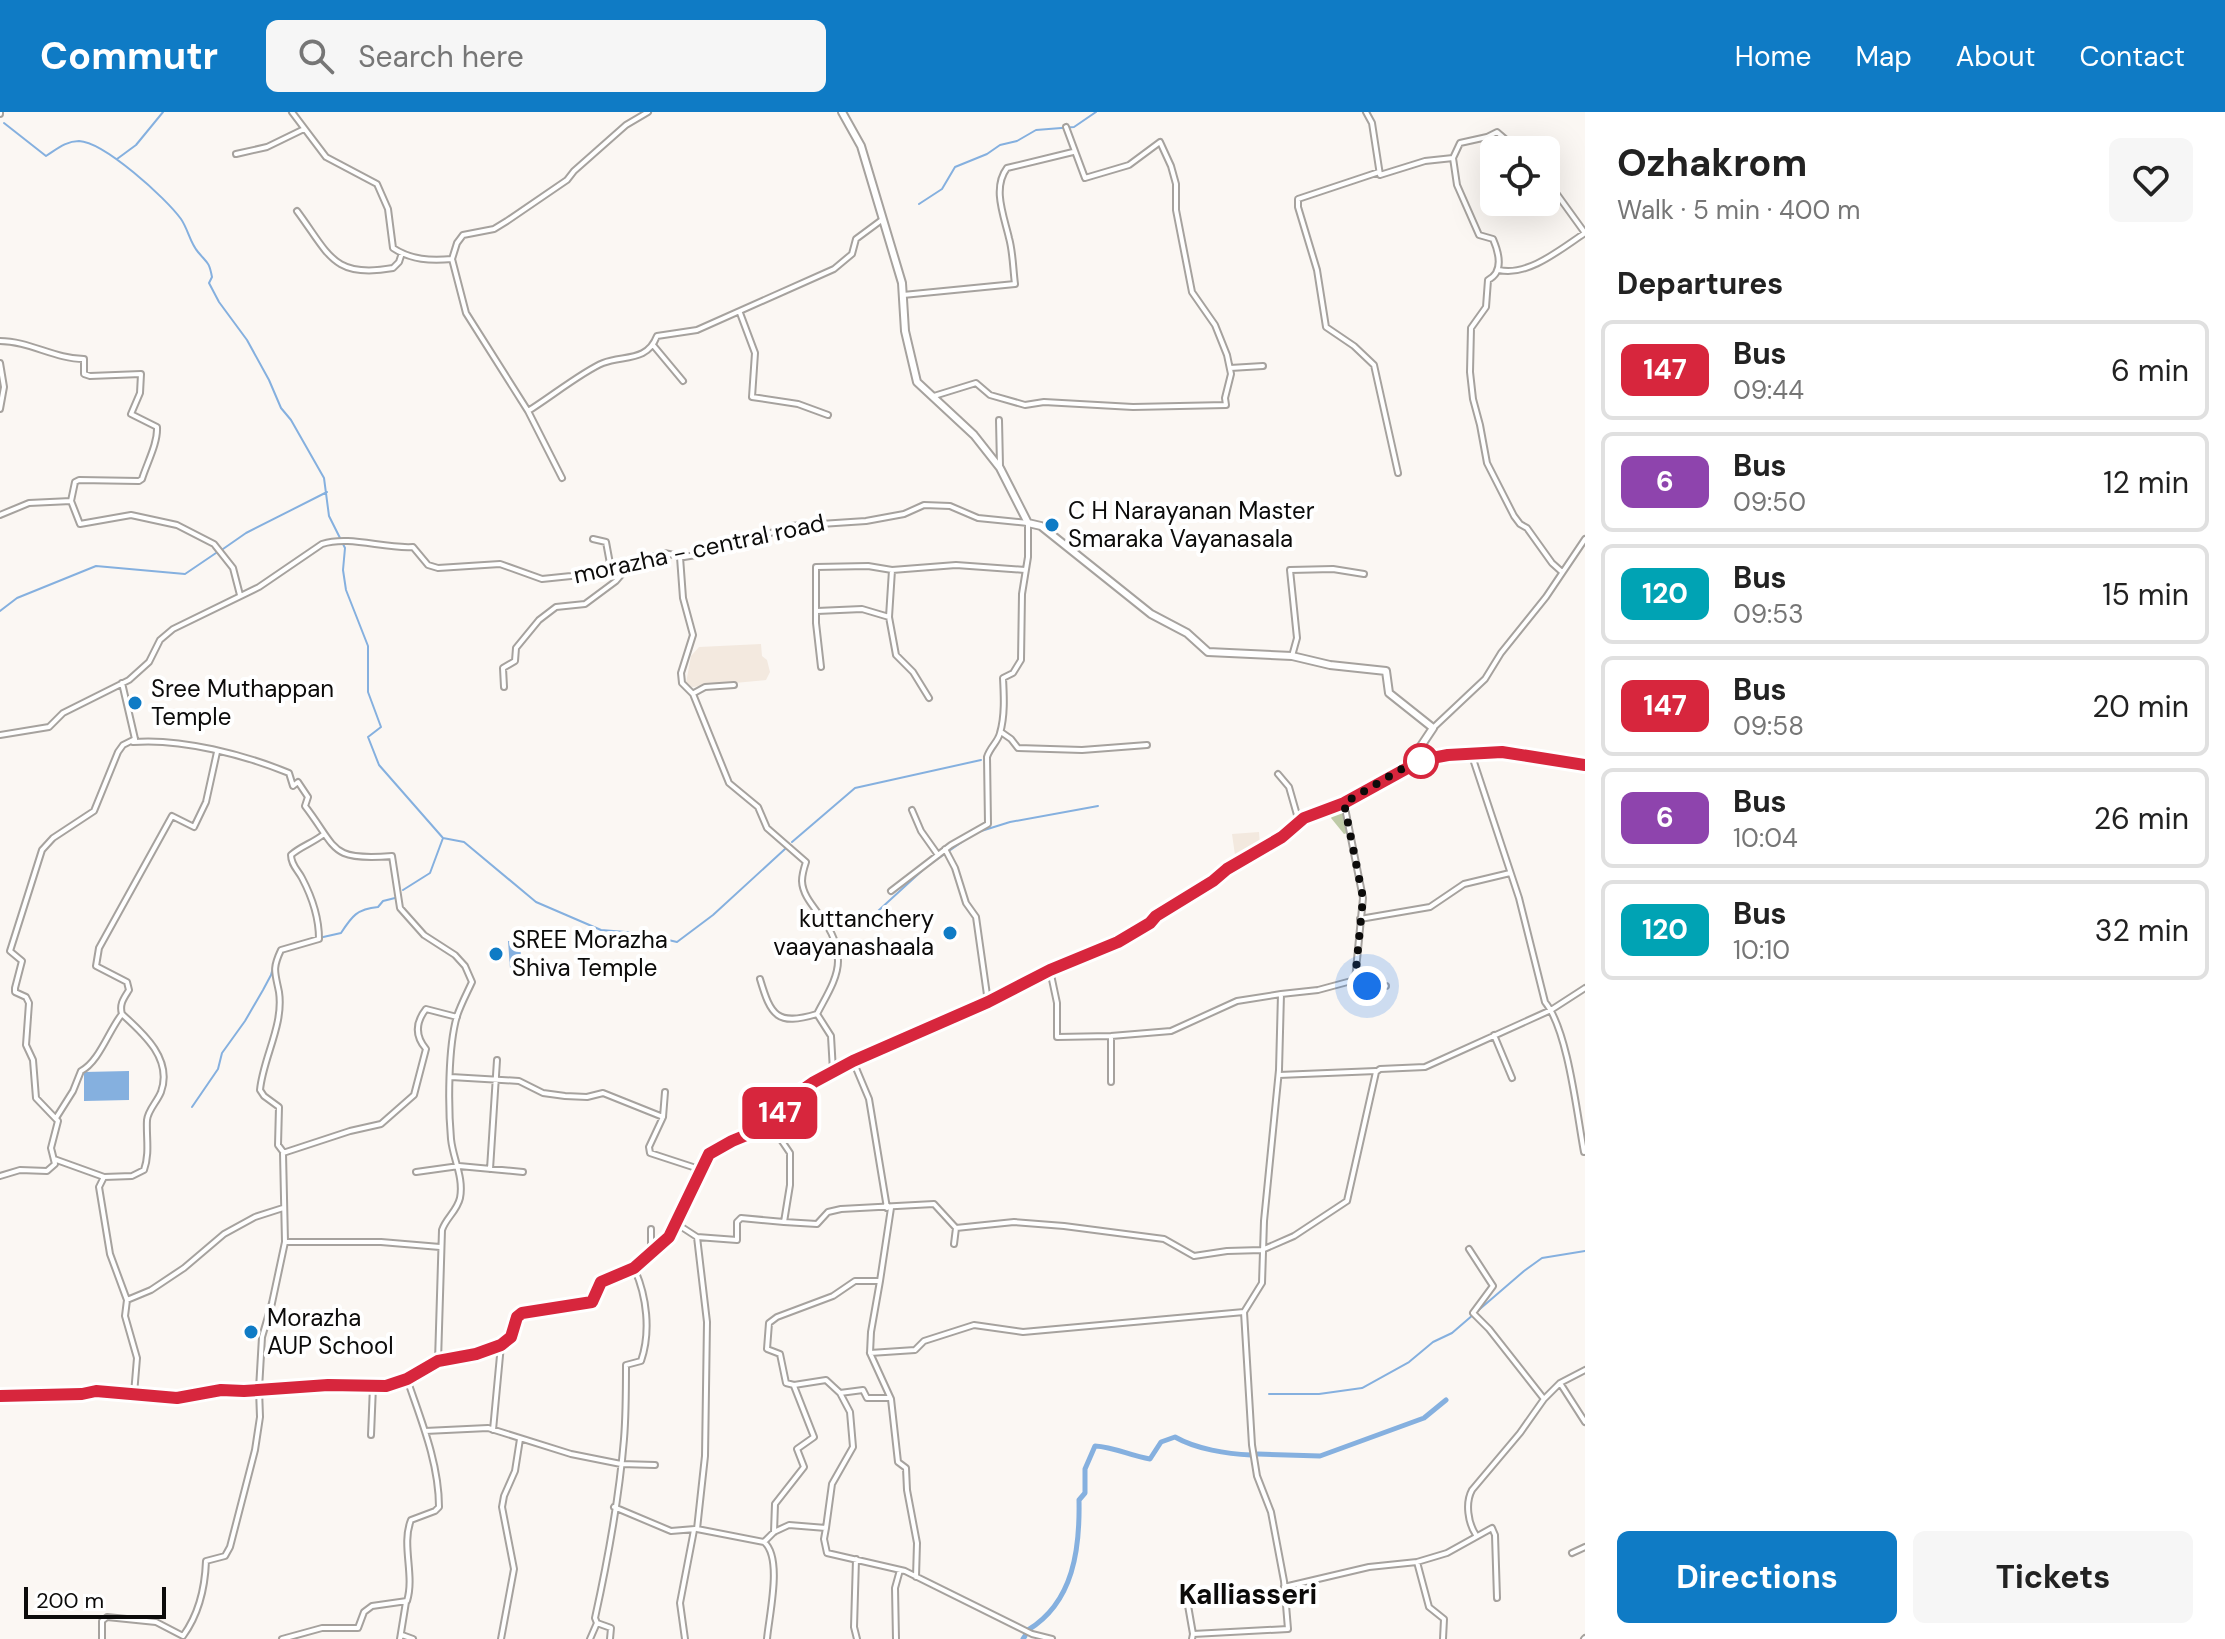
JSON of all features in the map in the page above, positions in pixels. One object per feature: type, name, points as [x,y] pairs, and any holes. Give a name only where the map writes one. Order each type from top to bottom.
[{"type":"main road","points":[[842,112],[861,146],[902,283],[905,331],[917,382],[974,435],[1000,468],[1028,523],[1041,526],[1151,614],[1187,633],[1208,652],[1292,656],[1330,665],[1386,671],[1389,693],[1433,728],[1407,766]]},
{"type":"main road","points":[[0,1396],[96,1391],[177,1398],[221,1390],[386,1386],[407,1379],[438,1361],[476,1354],[501,1345],[511,1337],[517,1317],[522,1313],[592,1302],[601,1282],[634,1268],[669,1237],[709,1154],[771,1125],[797,1094],[853,1061],[988,1002],[1050,970],[1095,953],[1150,923],[1156,916],[1318,811],[1344,803],[1422,760],[1471,753],[1519,753],[1585,765]]},
{"type":"street","points":[[292,112],[326,157],[377,184],[388,209],[393,248],[435,260],[452,259]]},
{"type":"street","points":[[562,478],[528,411],[466,313],[452,259],[463,235],[494,229],[507,221],[567,180],[626,125],[648,112]]},
{"type":"street","points":[[1366,112],[1372,123],[1379,172]]},
{"type":"street","points":[[934,397],[976,383],[990,395],[1025,405],[1044,402],[1133,407],[1226,405],[1230,368],[1215,325],[1192,292],[1176,210],[1176,184],[1160,142],[1129,165],[1085,178],[1066,127]]},
{"type":"street","points":[[236,154],[267,147],[304,129]]},
{"type":"street","points":[[1480,139],[1460,143],[1453,158],[1457,185],[1479,235],[1493,239],[1497,247],[1499,270],[1496,276],[1488,280],[1486,307],[1471,328],[1470,386],[1490,472],[1520,524],[1527,528],[1562,573]]},
{"type":"street","points":[[903,295],[1015,284],[1010,240],[1000,208],[1002,175],[1007,168],[1073,152]]},
{"type":"street","points":[[1398,473],[1374,365],[1354,346],[1326,327],[1317,270],[1298,199],[1379,172],[1380,175],[1425,161],[1453,158]]},
{"type":"street","points":[[1499,270],[1508,272],[1539,262],[1585,233],[1560,198]]},
{"type":"street","points":[[297,211],[332,258],[349,270],[393,268],[402,253]]},
{"type":"street","points":[[528,411],[603,363],[639,357],[653,345],[657,336],[697,330],[834,269],[852,254],[856,239],[883,219]]},
{"type":"street","points":[[740,313],[755,353],[752,397],[798,404],[828,415]]},
{"type":"street","points":[[0,341],[84,359],[84,374],[90,376],[141,374],[140,393],[131,414],[157,427],[157,437],[148,455],[142,479],[75,482],[71,501],[76,508],[77,522],[131,515],[177,525],[214,544],[233,568],[240,595],[173,629],[160,640],[149,662],[122,683],[63,713],[49,727],[0,735]]},
{"type":"street","points":[[653,345],[683,381]]},
{"type":"street","points":[[0,363],[4,387],[0,409]]},
{"type":"street","points":[[1230,368],[1263,366]]},
{"type":"street","points":[[999,420],[1000,468]]},
{"type":"street","points":[[0,515],[29,503],[71,501]]},
{"type":"street","name":"morazha - central road","points":[[240,595],[259,587],[322,544],[333,540],[391,548],[413,547],[428,565],[438,568],[500,564],[542,579],[611,569],[664,553],[680,557],[734,546],[790,526],[866,521],[904,514],[924,505],[950,506],[978,518],[1028,523]]},
{"type":"street","points":[[891,891],[978,827],[988,824],[987,757],[990,746],[1000,732],[1003,678],[1013,673],[1021,660],[1028,523]]},
{"type":"street","points":[[593,539],[606,542],[611,569]]},
{"type":"street","points":[[1433,728],[1485,679],[1585,539]]},
{"type":"street","points":[[680,557],[683,598],[693,635],[681,673],[682,683],[693,694],[729,783],[758,807],[767,828],[806,862],[802,881],[806,895],[835,936],[837,972],[817,1014],[795,1021],[774,1014],[768,1008],[760,979]]},
{"type":"street","points":[[504,687],[503,668],[515,661],[516,648],[539,620],[556,607],[585,604],[616,581],[622,574],[623,565]]},
{"type":"street","points":[[821,667],[816,623],[816,567],[868,566],[892,570],[956,565],[1025,570]]},
{"type":"street","points":[[1292,656],[1297,638],[1290,570],[1333,569],[1364,574]]},
{"type":"street","points":[[892,570],[889,617],[896,655],[913,672],[929,698]]},
{"type":"street","points":[[817,611],[862,609],[889,617]]},
{"type":"street","points":[[122,683],[133,742]]},
{"type":"street","points":[[693,694],[705,687],[734,685]]},
{"type":"street","points":[[1000,732],[1018,748],[1082,750],[1147,745]]},
{"type":"street","points":[[0,1176],[20,1170],[47,1171],[55,1164],[51,1148],[58,1121],[36,1098],[33,1060],[26,1045],[29,1003],[26,997],[15,992],[23,963],[10,951],[42,850],[53,838],[94,811],[123,745],[155,740],[217,752],[289,773],[293,786],[298,782],[305,790],[308,797],[305,806],[332,848],[361,859],[392,856],[400,908],[424,935],[455,955],[465,966],[472,982],[457,1017],[451,1077],[451,1142],[459,1166],[460,1197],[445,1221],[440,1247],[438,1361]]},
{"type":"street","points":[[54,1159],[104,1177],[132,1176],[144,1170],[148,1152],[147,1120],[162,1085],[162,1066],[156,1050],[122,1014],[120,1007],[129,985],[96,966],[99,948],[172,816],[194,827],[206,802],[217,752]]},
{"type":"street","points":[[1471,753],[1519,898],[1545,1002],[1551,1010],[1565,1054],[1584,1152]]},
{"type":"street","points":[[1278,774],[1289,787],[1299,822]]},
{"type":"street","points":[[1344,803],[1363,898],[1355,980]]},
{"type":"street","points":[[912,810],[921,831],[938,855]]},
{"type":"street","points":[[102,1639],[102,1621],[107,1617],[156,1622],[185,1637],[203,1592],[206,1561],[225,1556],[238,1520],[260,1417],[262,1337],[285,1242],[284,1153],[278,1145],[279,1107],[260,1090],[277,1023],[279,993],[273,965],[281,950],[319,938],[317,917],[303,879],[291,862],[291,855],[324,834]]},
{"type":"street","points":[[947,851],[966,903],[976,917],[988,1002]]},
{"type":"street","points":[[1360,919],[1430,907],[1464,884],[1510,873]]},
{"type":"street","points":[[1050,970],[1057,1003],[1057,1037],[1171,1031],[1237,1001],[1318,990],[1355,980],[1367,986],[1386,986]]},
{"type":"street","points":[[1279,1075],[1425,1067],[1551,1010],[1585,988]]},
{"type":"street","points":[[1281,994],[1279,1075],[1262,1250],[1262,1283],[1244,1312],[1254,1460],[1271,1512],[1284,1587],[1288,1639]]},
{"type":"street","points":[[284,1153],[381,1124],[414,1095],[426,1049],[417,1039],[423,1012],[426,1009],[457,1017]]},
{"type":"street","points":[[56,1118],[81,1071],[87,1068],[122,1014]]},
{"type":"street","points":[[817,1014],[831,1036],[833,1072]]},
{"type":"street","points":[[1494,1035],[1512,1078]]},
{"type":"street","points":[[1111,1036],[1111,1082]]},
{"type":"street","points":[[490,1169],[497,1060]]},
{"type":"street","points":[[853,1061],[869,1099],[889,1208],[870,1353],[890,1398],[898,1462],[906,1468],[911,1520],[917,1543],[916,1577]]},
{"type":"street","points":[[956,1228],[1014,1222],[1064,1226],[1164,1239],[1194,1256],[1262,1250],[1294,1236],[1347,1201],[1378,1070]]},
{"type":"street","points":[[451,1077],[519,1081],[543,1093],[565,1096],[587,1097],[603,1093],[663,1117]]},
{"type":"street","points":[[665,1092],[663,1117],[649,1147],[650,1153],[702,1170]]},
{"type":"street","points":[[771,1125],[790,1153],[784,1222]]},
{"type":"street","points":[[416,1172],[459,1166],[523,1172]]},
{"type":"street","points":[[104,1177],[99,1195],[110,1254],[127,1300],[125,1316],[137,1358],[134,1394]]},
{"type":"street","points":[[677,1224],[697,1237],[737,1240],[737,1222],[741,1218],[817,1224],[828,1212],[841,1209],[934,1204],[956,1228],[954,1244]]},
{"type":"street","points":[[127,1300],[151,1290],[184,1268],[224,1234],[255,1217],[283,1208]]},
{"type":"street","points":[[651,1229],[651,1252]]},
{"type":"street","points":[[685,1639],[680,1603],[696,1529],[705,1456],[707,1322],[697,1237]]},
{"type":"street","points":[[285,1242],[381,1242],[440,1247]]},
{"type":"street","points":[[1469,1249],[1493,1286],[1475,1315],[1544,1399]]},
{"type":"street","points":[[590,1639],[597,1623],[595,1618],[611,1546],[621,1464],[626,1365],[641,1361],[648,1341],[640,1281],[634,1268]]},
{"type":"street","points":[[880,1281],[855,1281],[833,1296],[772,1319],[769,1323],[767,1349],[780,1354],[786,1383],[794,1385],[826,1380],[840,1393],[850,1412],[853,1447],[832,1484],[824,1539],[827,1553],[900,1570],[1032,1634],[1052,1639]]},
{"type":"street","points":[[870,1353],[915,1350],[924,1341],[974,1325],[1023,1332],[1244,1312]]},
{"type":"street","points":[[493,1430],[501,1345]]},
{"type":"street","points":[[1476,1535],[1469,1525],[1469,1496],[1544,1399],[1560,1383],[1585,1370]]},
{"type":"street","points":[[407,1379],[438,1479],[439,1507],[411,1520],[407,1530],[410,1591],[401,1637],[413,1639]]},
{"type":"street","points":[[1560,1383],[1585,1422]]},
{"type":"street","points":[[764,1542],[774,1532],[775,1504],[804,1467],[797,1449],[814,1437],[794,1385]]},
{"type":"street","points":[[371,1435],[373,1386]]},
{"type":"street","points":[[840,1393],[863,1390],[867,1398],[890,1398]]},
{"type":"street","points":[[425,1431],[493,1430],[621,1464],[655,1465]]},
{"type":"street","points":[[501,1639],[514,1569],[502,1507],[515,1471],[520,1439]]},
{"type":"street","points":[[614,1507],[671,1531],[696,1529],[764,1542],[771,1550],[775,1569],[767,1639]]},
{"type":"street","points":[[774,1532],[793,1524],[826,1528]]},
{"type":"street","points":[[1284,1587],[1369,1567],[1417,1562],[1447,1553],[1492,1528],[1495,1535],[1497,1598]]},
{"type":"street","points":[[1572,1553],[1585,1547]]},
{"type":"street","points":[[856,1559],[854,1627],[857,1639]]},
{"type":"street","points":[[1417,1562],[1429,1607],[1444,1619],[1443,1639]]},
{"type":"street","points":[[896,1639],[895,1588],[900,1570]]},
{"type":"street","points":[[1186,1594],[1193,1636],[1288,1629]]},
{"type":"street","points":[[282,1639],[322,1628],[358,1628],[364,1612],[372,1606],[407,1601]]},
{"type":"street","points":[[597,1623],[611,1628],[610,1639]]},
{"type":"shaded area","points":[[761,644],[762,656],[767,660],[770,672],[766,680],[692,687],[686,683],[691,656],[699,647]]},
{"type":"shaded area","points":[[1259,832],[1260,846],[1239,857],[1235,855],[1232,834]]},
{"type":"green space","points":[[1344,811],[1347,833],[1344,834],[1331,818],[1333,812]]},
{"type":"water","points":[[508,941],[520,941],[521,959],[517,959],[516,967],[510,968]]},
{"type":"water","points":[[129,1071],[129,1100],[84,1101],[84,1072]]},
{"type":"waterway","points":[[117,159],[136,145],[163,112]]},
{"type":"waterway","points":[[919,204],[942,189],[955,167],[1036,130],[1074,127],[1096,112]]},
{"type":"waterway","points":[[4,123],[46,156],[62,146],[79,141],[118,161],[149,185],[173,210],[195,248],[209,265],[212,277],[209,283],[219,302],[247,340],[281,408],[324,478],[329,516],[345,548],[343,570],[346,590],[368,646],[368,692],[381,727],[368,737],[379,765],[443,838],[464,842],[536,902],[601,930],[638,933],[677,942],[713,915],[785,849]]},
{"type":"waterway","points":[[223,549],[246,533],[327,492]]},
{"type":"waterway","points":[[0,611],[17,598],[96,566],[185,574],[216,553]]},
{"type":"waterway","points":[[792,842],[855,788],[981,760]]},
{"type":"waterway","points":[[978,832],[1010,822],[1098,806]]},
{"type":"waterway","points":[[869,915],[878,911],[926,867],[969,837]]},
{"type":"waterway","points":[[403,890],[430,873],[443,838]]},
{"type":"waterway","points":[[301,942],[341,933],[360,912],[395,898]]},
{"type":"waterway","points":[[192,1107],[218,1069],[222,1053],[263,990],[275,960]]},
{"type":"waterway","points":[[1269,1394],[1319,1394],[1362,1388],[1452,1333],[1542,1258],[1585,1251]]},
{"type":"waterway","points":[[1258,1454],[1320,1456],[1424,1418],[1446,1400]]},
{"type":"waterway","points":[[1028,1630],[1056,1605],[1065,1589],[1075,1555],[1079,1500],[1085,1493],[1085,1469],[1095,1446],[1150,1459],[1161,1442],[1175,1437],[1212,1450],[1251,1455]]},
{"type":"bus line","name":"147","points":[[0,1396],[96,1391],[177,1398],[221,1390],[328,1385],[386,1386],[407,1379],[438,1361],[476,1354],[501,1345],[511,1337],[517,1317],[522,1313],[592,1302],[603,1280],[640,1263],[673,1232],[709,1154],[771,1125],[797,1094],[814,1082],[874,1051],[1118,942],[1227,869],[1282,837],[1304,818],[1344,803],[1407,766],[1448,755],[1519,753],[1585,765]]},
{"type":"place","name":"C H Narayanan Master Smaraka Vayanasala","points":[[1052,525]]},
{"type":"place","name":"Sree Muthappan Temple","points":[[135,703]]},
{"type":"place","name":"kuttanchery vaayanashaala","points":[[950,933]]},
{"type":"place","name":"SREE Morazha Shiva Temple","points":[[496,954]]},
{"type":"place","name":"Morazha AUP School","points":[[251,1332]]},
{"type":"district","name":"Kalliasseri","points":[[1248,1594]]},
{"type":"route","points":[[1367,986],[1355,980],[1363,898],[1344,803],[1421,761]]}]
